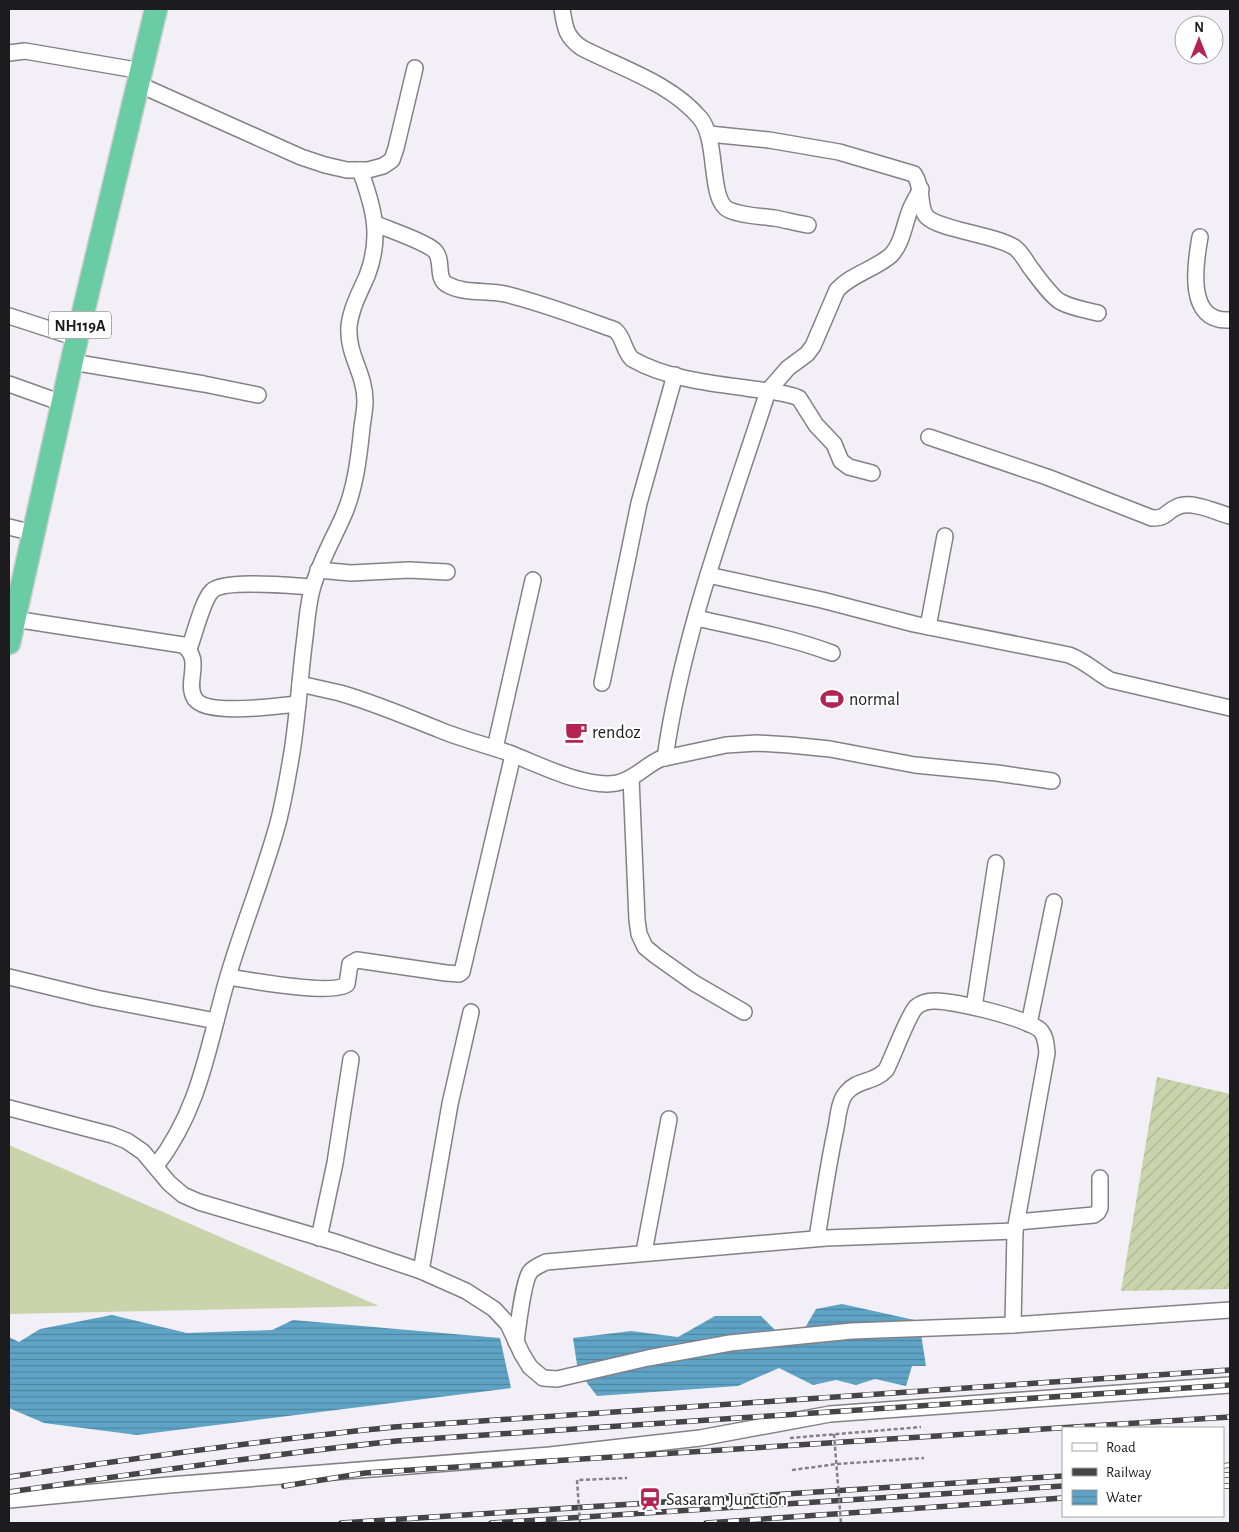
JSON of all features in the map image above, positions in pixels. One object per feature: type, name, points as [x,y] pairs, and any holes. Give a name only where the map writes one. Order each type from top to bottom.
[{"type":"highway","name":"NH119A","points":[[9,643],[14,619],[15,580],[33,533],[77,338],[156,9]]},
{"type":"street","points":[[562,9],[567,33],[572,41],[589,52],[654,82],[678,97],[701,119],[709,134],[713,150],[717,192],[720,202],[726,209],[738,213],[808,225]]},
{"type":"street","points":[[9,52],[25,51],[140,78],[300,157],[347,170],[368,170],[383,166],[392,160],[415,68]]},
{"type":"street","points":[[709,134],[769,140],[839,152],[914,174],[921,189],[923,209],[927,217],[949,227],[992,238],[1016,248],[1033,272],[1059,301],[1068,306],[1098,313]]},
{"type":"street","points":[[156,1166],[174,1140],[195,1097],[228,977],[278,822],[287,783],[312,587],[326,550],[344,516],[357,466],[365,401],[363,381],[350,350],[350,322],[354,307],[371,267],[375,247],[376,224],[370,198],[360,170]]},
{"type":"street","points":[[665,758],[677,688],[708,574],[768,391],[788,368],[813,346],[837,290],[856,275],[891,255],[897,247],[910,210],[921,189]]},
{"type":"street","points":[[376,224],[433,250],[437,254],[441,276],[447,285],[466,290],[506,294],[615,330],[620,334],[627,354],[632,359],[652,368],[675,375],[734,387],[782,392],[799,398],[816,425],[834,444],[841,462],[849,467],[872,473]]},
{"type":"street","points":[[1200,237],[1195,277],[1200,302],[1204,311],[1212,318],[1222,321],[1230,320]]},
{"type":"street","points":[[9,316],[77,338]]},
{"type":"street","points":[[72,362],[258,395]]},
{"type":"street","points":[[602,684],[639,504],[675,375]]},
{"type":"street","points":[[9,384],[62,403]]},
{"type":"street","points":[[929,437],[1047,478],[1152,518],[1165,516],[1177,507],[1184,505],[1195,506],[1230,516]]},
{"type":"street","points":[[9,527],[33,533]]},
{"type":"street","points":[[928,627],[945,536]]},
{"type":"street","points":[[318,570],[351,573],[409,570],[447,572]]},
{"type":"street","points":[[708,574],[928,627],[1069,655],[1082,660],[1099,674],[1110,680],[1230,708]]},
{"type":"street","points":[[495,748],[533,580]]},
{"type":"street","points":[[189,649],[206,601],[211,591],[219,586],[262,584],[312,587]]},
{"type":"street","points":[[696,618],[750,630],[832,653]]},
{"type":"street","points":[[14,619],[183,645],[189,649],[193,658],[193,693],[195,700],[202,704],[235,709],[298,704]]},
{"type":"street","points":[[300,684],[340,693],[367,702],[586,782],[618,783],[631,778],[650,764],[665,758],[726,745],[758,743],[830,749],[915,765],[997,773],[1052,781]]},
{"type":"street","points":[[228,977],[295,987],[340,988],[347,984],[350,964],[357,960],[446,973],[459,974],[462,972],[513,755]]},
{"type":"street","points":[[631,778],[635,834],[637,920],[639,934],[645,947],[694,983],[744,1012]]},
{"type":"street","points":[[974,1008],[996,863]]},
{"type":"street","points":[[1029,1024],[1054,902]]},
{"type":"street","points":[[9,976],[96,998],[216,1021]]},
{"type":"street","points":[[817,1238],[830,1158],[840,1107],[845,1094],[852,1087],[880,1077],[886,1070],[916,1008],[925,1002],[936,1001],[974,1008],[1029,1024],[1040,1030],[1045,1039],[1047,1053],[1016,1226],[1013,1325]]},
{"type":"street","points":[[421,1271],[450,1104],[471,1012]]},
{"type":"street","points":[[319,1238],[335,1163],[351,1059]]},
{"type":"street","points":[[9,1108],[112,1135],[127,1142],[143,1152],[169,1184],[183,1195],[199,1202],[421,1271],[466,1291],[494,1309],[508,1324],[530,1367],[543,1378],[557,1379],[648,1358],[730,1342],[852,1331],[1013,1325],[1230,1310]]},
{"type":"street","points":[[644,1252],[669,1119]]},
{"type":"street","points":[[516,1342],[526,1284],[530,1273],[536,1266],[546,1262],[817,1238],[1016,1226],[1094,1215],[1100,1208],[1100,1178]]},
{"type":"street","points":[[9,1500],[169,1485],[550,1455],[700,1438],[830,1414],[1230,1385]]},
{"type":"path","points":[[790,1438],[921,1427]]},
{"type":"path","points":[[834,1434],[841,1523]]},
{"type":"path","points":[[792,1470],[837,1464],[924,1458]]},
{"type":"path","points":[[580,1523],[577,1480],[627,1478]]},
{"type":"path","points":[[491,1523],[931,1494]]},
{"type":"path","points":[[491,1523],[741,1507]]},
{"type":"green space","points":[[1157,1077],[1230,1094],[1230,1289],[1121,1291]]},
{"type":"green space","points":[[9,1145],[379,1306],[9,1314]]},
{"type":"water","points":[[842,1304],[919,1321],[926,1366],[912,1366],[906,1386],[875,1379],[856,1385],[836,1380],[813,1385],[779,1368],[738,1386],[597,1396],[578,1371],[573,1338],[631,1331],[678,1337],[715,1316],[761,1316],[778,1333],[799,1338],[816,1309]]},
{"type":"water","points":[[112,1315],[187,1333],[272,1330],[293,1320],[500,1338],[511,1388],[137,1435],[44,1423],[9,1408],[9,1337],[19,1342],[40,1329]]},
{"type":"railway","points":[[9,1477],[201,1450],[394,1427],[1230,1370]]},
{"type":"railway","points":[[9,1492],[299,1452],[396,1441],[1230,1385]]},
{"type":"railway","points":[[1076,1427],[1230,1417]]},
{"type":"railway","points":[[284,1486],[365,1473],[1062,1428]]},
{"type":"railway","points":[[1224,1466],[1230,1465]]},
{"type":"railway","points":[[1224,1475],[1230,1475]]},
{"type":"railway","points":[[341,1523],[1062,1476]]},
{"type":"railway","points":[[491,1523],[1062,1486]]},
{"type":"railway","points":[[1224,1486],[1230,1486]]},
{"type":"railway","points":[[706,1523],[1062,1498]]},
{"type":"place","name":"normal","points":[[832,699]]},
{"type":"place","name":"rendoz","points":[[576,732]]},
{"type":"place","name":"Sasaram Junction","points":[[650,1499]]}]
